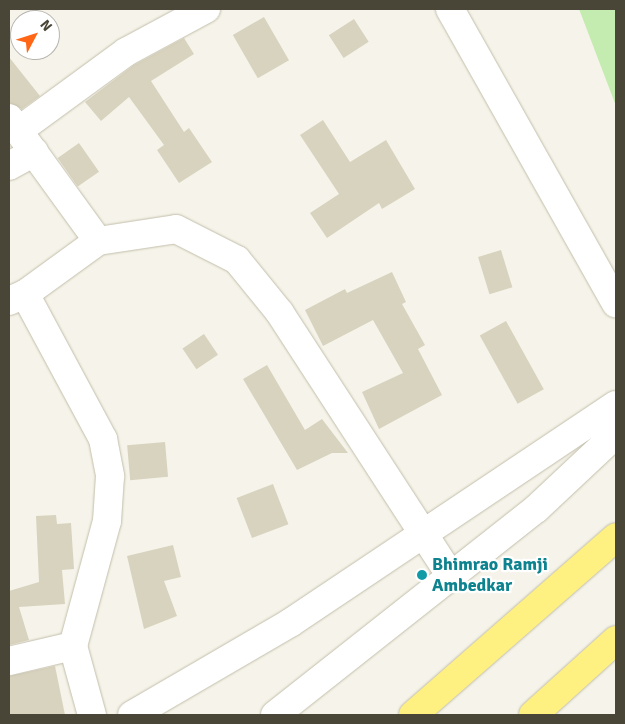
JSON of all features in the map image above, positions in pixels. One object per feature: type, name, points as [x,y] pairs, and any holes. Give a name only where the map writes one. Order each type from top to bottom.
[{"type":"highway","points":[[413,715],[616,537]]},
{"type":"highway","points":[[533,715],[616,640]]},
{"type":"street","points":[[9,166],[20,134],[126,52],[206,9]]},
{"type":"street","points":[[450,9],[616,304]]},
{"type":"street","points":[[20,134],[98,241]]},
{"type":"street","points":[[92,715],[73,646],[107,521],[110,476],[103,439],[17,298],[98,241],[176,229],[237,260],[280,313],[451,576]]},
{"type":"street","points":[[132,715],[290,623],[425,536],[616,405]]},
{"type":"street","points":[[275,715],[536,509],[616,434]]},
{"type":"street","points":[[9,661],[73,646]]},
{"type":"green space","points":[[579,9],[616,9],[616,106]]},
{"type":"building","points":[[264,17],[289,60],[258,78],[233,35]]},
{"type":"building","points":[[354,19],[369,42],[344,58],[329,35]]},
{"type":"building","points":[[184,38],[194,54],[151,81],[184,132],[189,128],[212,162],[179,183],[157,150],[164,145],[129,97],[101,121],[85,102],[134,65]]},
{"type":"building","points":[[9,57],[40,96],[22,109],[9,103]]},
{"type":"building","points":[[323,120],[350,162],[386,140],[415,189],[382,209],[379,203],[327,238],[310,213],[339,194],[300,135]]},
{"type":"building","points":[[79,143],[99,172],[78,187],[58,158]]},
{"type":"building","points":[[501,250],[512,287],[489,294],[478,257]]},
{"type":"building","points":[[392,272],[406,302],[402,304],[425,345],[418,349],[442,395],[379,429],[362,392],[403,373],[373,320],[323,346],[305,310],[345,289],[347,293]]},
{"type":"building","points":[[506,321],[544,389],[518,404],[480,336]]},
{"type":"building","points":[[204,334],[218,355],[196,369],[182,349]]},
{"type":"building","points":[[267,365],[305,430],[322,419],[348,453],[332,453],[297,470],[243,379]]},
{"type":"building","points":[[165,442],[168,477],[130,480],[127,445]]},
{"type":"building","points":[[273,484],[288,524],[252,538],[237,498]]},
{"type":"building","points":[[56,515],[57,524],[71,523],[74,569],[62,570],[65,604],[19,607],[29,640],[9,645],[9,591],[39,582],[36,516]]},
{"type":"building","points":[[173,545],[181,577],[164,581],[177,616],[144,629],[127,556]]},
{"type":"building","points":[[55,666],[65,715],[9,715],[9,676]]},
{"type":"place","name":"Bhimrao Ramji Ambedkar","points":[[422,575]]}]
